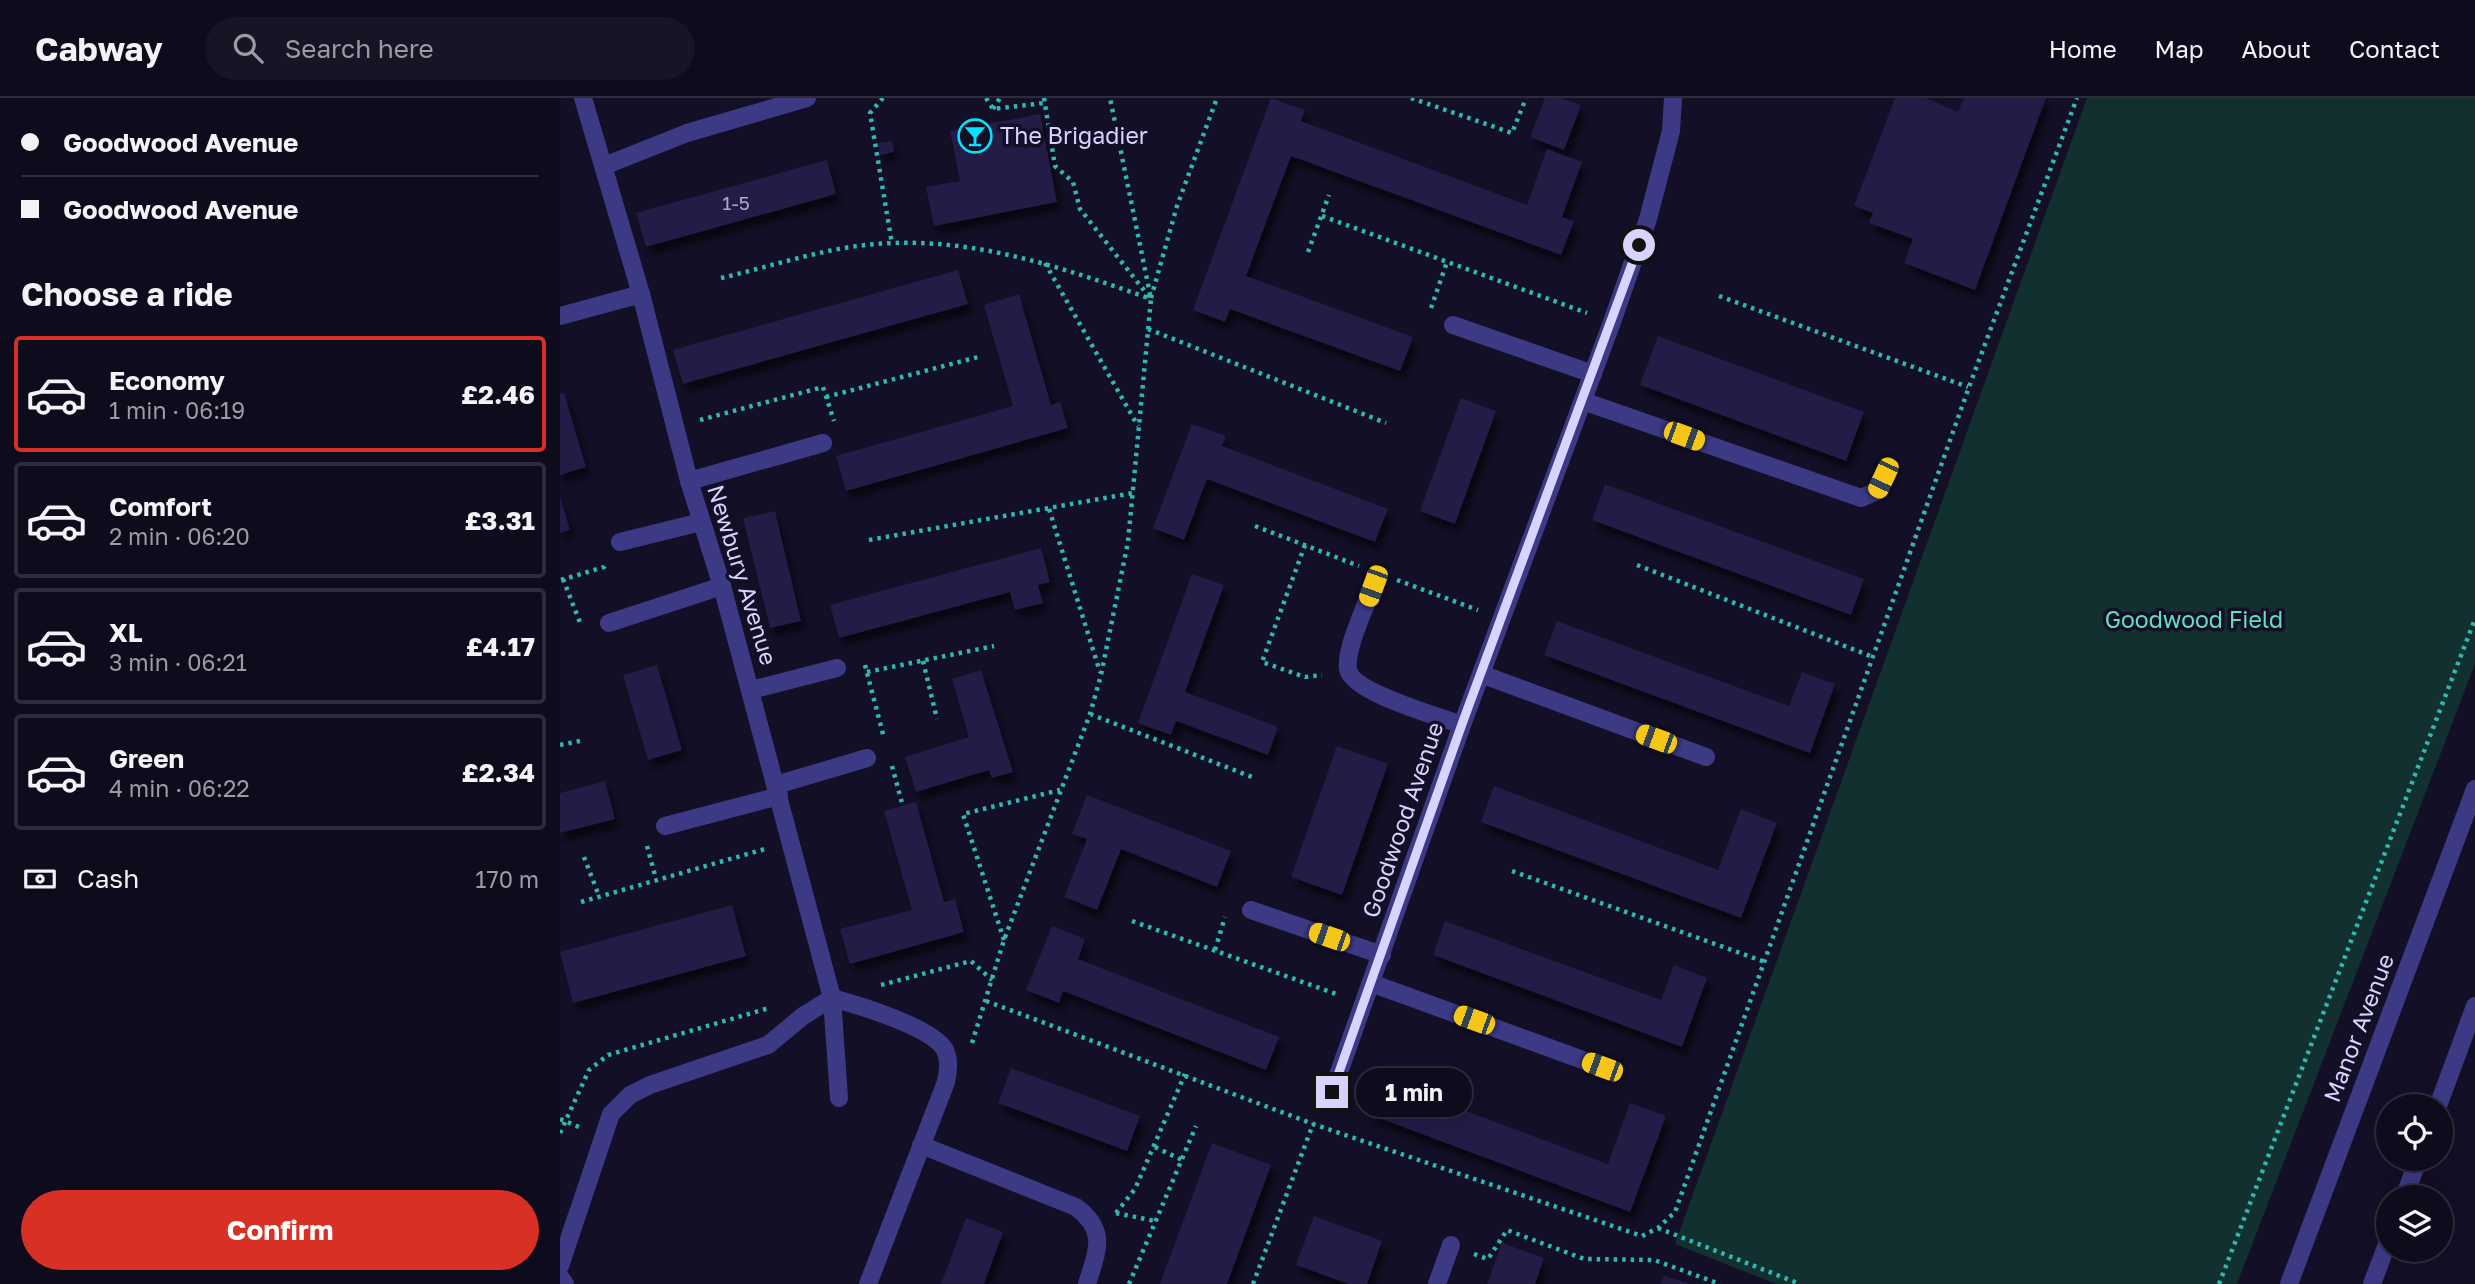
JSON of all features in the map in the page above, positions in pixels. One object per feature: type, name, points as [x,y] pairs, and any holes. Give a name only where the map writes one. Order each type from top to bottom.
[{"type":"street","name":"Newbury Avenue","points":[[583,98],[641,294],[689,481],[751,690],[832,998],[839,1098]]},
{"type":"street","points":[[604,166],[687,133],[807,98]]},
{"type":"street","name":"Goodwood Avenue","points":[[1332,1092],[1462,724],[1612,322],[1647,219],[1671,131],[1673,98]]},
{"type":"street","points":[[560,316],[641,294]]},
{"type":"street","points":[[1453,325],[1593,374]]},
{"type":"street","points":[[1583,401],[1861,498],[1870,497],[1877,491],[1889,466]]},
{"type":"street","points":[[689,481],[823,443]]},
{"type":"street","points":[[620,542],[701,522]]},
{"type":"street","points":[[609,623],[722,586]]},
{"type":"street","points":[[1373,586],[1349,655],[1348,670],[1355,682],[1370,691],[1462,724]]},
{"type":"street","points":[[751,690],[837,668]]},
{"type":"street","points":[[1481,674],[1706,757]]},
{"type":"street","points":[[664,826],[867,758]]},
{"type":"street","name":"Manor Avenue","points":[[2289,1284],[2475,789]]},
{"type":"street","points":[[1251,910],[1382,955]]},
{"type":"street","points":[[1371,983],[1602,1067]]},
{"type":"street","points":[[560,1266],[611,1114],[618,1105],[630,1095],[650,1085],[768,1045],[832,998],[922,1031],[945,1051],[949,1065],[946,1082],[868,1284]]},
{"type":"street","points":[[2442,1094],[2475,1006]]},
{"type":"street","points":[[921,1145],[1076,1208],[1090,1217],[1097,1230],[1098,1248],[1087,1284]]},
{"type":"street","points":[[1437,1284],[1451,1245]]},
{"type":"street","points":[[2372,1284],[2380,1262]]},
{"type":"street","points":[[560,1277],[565,1284]]},
{"type":"path","points":[[883,98],[870,113],[892,244]]},
{"type":"path","points":[[986,98],[993,109]]},
{"type":"path","points":[[993,109],[1000,98]]},
{"type":"path","points":[[1110,98],[1151,299]]},
{"type":"path","points":[[949,1065],[971,1045],[1004,940],[1090,714],[1101,675],[1128,542],[1151,299],[1177,206],[1217,98]]},
{"type":"path","points":[[1411,98],[1512,133],[1526,98]]},
{"type":"path","points":[[986,1001],[1313,1124],[1642,1236],[1658,1228],[1675,1212],[1969,387],[2077,98]]},
{"type":"path","points":[[993,109],[1044,100],[1055,166],[1073,182],[1080,209],[1151,299]]},
{"type":"path","points":[[1308,252],[1329,195]]},
{"type":"path","points":[[1322,216],[1612,322]]},
{"type":"path","points":[[721,278],[865,245],[921,242],[976,247],[1045,263],[1151,299]]},
{"type":"path","points":[[1447,262],[1428,315],[1453,325]]},
{"type":"path","points":[[1045,263],[1138,426]]},
{"type":"path","points":[[1719,296],[1969,387]]},
{"type":"path","points":[[1148,329],[1386,423]]},
{"type":"path","points":[[826,397],[978,357]]},
{"type":"path","points":[[675,426],[823,387],[840,439],[823,443]]},
{"type":"path","points":[[869,540],[1133,493]]},
{"type":"path","points":[[1049,509],[1101,675]]},
{"type":"path","points":[[609,623],[583,630],[561,580],[604,567],[620,542]]},
{"type":"path","points":[[1305,545],[1262,662],[1306,677],[1348,670]]},
{"type":"path","points":[[1637,565],[1873,657]]},
{"type":"path","points":[[2219,1284],[2475,619]]},
{"type":"path","points":[[867,672],[994,646]]},
{"type":"path","points":[[837,668],[864,661],[885,739]]},
{"type":"path","points":[[923,661],[937,719]]},
{"type":"path","points":[[1090,714],[1252,777]]},
{"type":"path","points":[[560,745],[580,741]]},
{"type":"path","points":[[888,753],[902,803]]},
{"type":"path","points":[[1004,940],[962,814],[1060,790]]},
{"type":"path","points":[[581,902],[791,842]]},
{"type":"path","points":[[584,857],[599,896]]},
{"type":"path","points":[[1513,870],[1765,962]]},
{"type":"path","points":[[1132,921],[1364,1004]]},
{"type":"path","points":[[832,998],[971,961],[992,980]]},
{"type":"path","points":[[560,1133],[589,1070],[608,1055],[776,1006]]},
{"type":"path","points":[[1097,1230],[1116,1213],[1135,1189],[1185,1074]]},
{"type":"path","points":[[1253,1284],[1313,1124]]},
{"type":"path","points":[[1129,1284],[1196,1126]]},
{"type":"path","points":[[1155,1147],[1182,1160]]},
{"type":"path","points":[[1116,1213],[1155,1221]]},
{"type":"path","points":[[1658,1228],[1800,1284]]},
{"type":"path","points":[[1451,1245],[1488,1259],[1507,1230],[1584,1259],[1654,1260],[1720,1284]]},
{"type":"path","points":[[1774,1284],[1777,1275]]},
{"type":"green space","name":"Goodwood Field","points":[[2087,98],[2475,98],[2475,664],[2237,1284],[1776,1284],[1675,1244]]},
{"type":"building","points":[[1271,98],[1305,110],[1301,121],[1527,205],[1547,149],[1582,162],[1562,217],[1574,221],[1561,255],[1291,156],[1246,276],[1413,337],[1400,371],[1230,309],[1225,322],[1193,310]]},
{"type":"building","points":[[1545,98],[1561,98],[1581,105],[1564,150],[1530,137]]},
{"type":"building","points":[[1895,98],[1926,98],[1958,112],[1964,98],[2046,98],[1975,290],[1904,263],[1913,239],[1869,223],[1873,213],[1854,206]]},
{"type":"building","points":[[1040,114],[1057,202],[934,226],[926,187],[960,181],[950,131]]},
{"type":"building","points":[[892,141],[894,152],[880,155],[878,143]]},
{"type":"building","points":[[827,160],[836,194],[646,247],[636,213]]},
{"type":"building","points":[[958,270],[968,304],[683,384],[673,350]]},
{"type":"building","points":[[1019,294],[1051,405],[1060,402],[1068,428],[846,491],[836,456],[1013,406],[984,305]]},
{"type":"building","points":[[1658,336],[1864,412],[1846,461],[1640,385]]},
{"type":"building","points":[[564,393],[586,467],[560,475],[560,394]]},
{"type":"building","points":[[1461,398],[1496,411],[1455,524],[1420,511]]},
{"type":"building","points":[[1192,424],[1226,436],[1222,446],[1388,509],[1375,542],[1207,479],[1184,540],[1153,528]]},
{"type":"building","points":[[1605,484],[1864,579],[1851,615],[1592,520]]},
{"type":"building","points":[[560,497],[570,530],[560,533]]},
{"type":"building","points":[[775,511],[801,621],[770,628],[743,518]]},
{"type":"building","points":[[1041,548],[1050,582],[1038,585],[1043,603],[1015,610],[1010,592],[839,638],[830,605]]},
{"type":"building","points":[[1192,574],[1224,585],[1185,692],[1278,727],[1268,755],[1176,721],[1171,735],[1138,723]]},
{"type":"building","points":[[1557,621],[1789,706],[1802,672],[1835,684],[1810,753],[1544,655]]},
{"type":"building","points":[[657,665],[682,750],[648,760],[623,675]]},
{"type":"building","points":[[981,670],[1013,772],[992,778],[989,770],[916,792],[905,757],[969,737],[952,679]]},
{"type":"building","points":[[1337,746],[1388,764],[1342,895],[1291,877]]},
{"type":"building","points":[[605,781],[615,819],[560,833],[560,793]]},
{"type":"building","points":[[1494,786],[1718,870],[1741,809],[1777,823],[1741,918],[1481,822]]},
{"type":"building","points":[[1087,795],[1231,851],[1217,887],[1121,849],[1097,910],[1064,897],[1087,839],[1072,834]]},
{"type":"building","points":[[916,802],[944,902],[955,899],[964,932],[850,964],[840,929],[912,910],[884,811]]},
{"type":"building","points":[[732,905],[746,956],[573,1003],[560,952]]},
{"type":"building","points":[[1445,921],[1661,1000],[1674,965],[1707,978],[1682,1047],[1433,955]]},
{"type":"building","points":[[1052,926],[1085,939],[1078,959],[1279,1037],[1266,1070],[1063,991],[1059,1003],[1026,990]]},
{"type":"building","points":[[1011,1068],[1140,1116],[1127,1151],[998,1103]]},
{"type":"building","points":[[1383,1080],[1608,1164],[1630,1103],[1666,1116],[1630,1212],[1371,1115]]},
{"type":"building","points":[[1212,1143],[1271,1165],[1227,1284],[1160,1284]]},
{"type":"building","points":[[1314,1216],[1382,1241],[1367,1284],[1348,1284],[1296,1265]]},
{"type":"building","points":[[966,1218],[1003,1232],[984,1284],[941,1284]]},
{"type":"building","points":[[1502,1243],[1544,1258],[1535,1284],[1487,1284]]},
{"type":"building","points":[[1664,1276],[1687,1283],[1687,1284],[1661,1284]]},
{"type":"place","name":"The Brigadier","points":[[975,136]]},
{"type":"route","points":[[1332,1092],[1462,724],[1639,245]]}]
